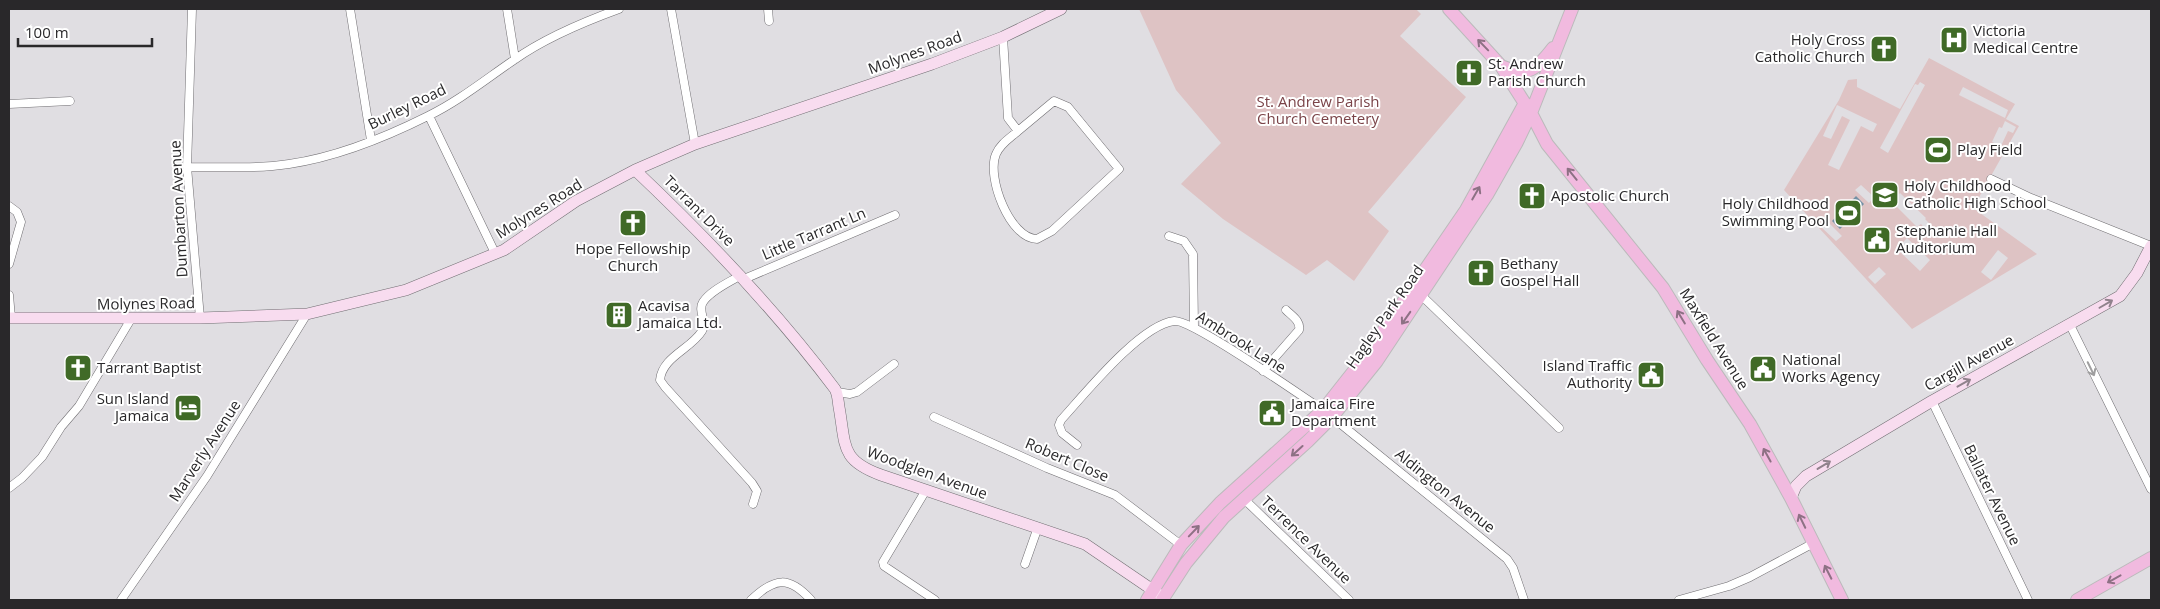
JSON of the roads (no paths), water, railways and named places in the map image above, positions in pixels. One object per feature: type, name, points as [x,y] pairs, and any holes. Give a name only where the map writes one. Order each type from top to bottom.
[{"type":"main road","name":"Molynes Road","points":[[10,318],[131,319],[307,314],[406,290],[504,250],[576,201],[635,170],[695,144],[923,67],[1003,37],[1061,9]]},
{"type":"main road","name":"Maxfield Avenue","points":[[1449,9],[1500,66],[1528,108],[1547,144],[1663,288],[1707,360],[1750,424],[1791,498],[1842,600]]},
{"type":"main road","name":"Hagley Park Road","points":[[1156,597],[1181,546],[1220,503],[1328,413],[1377,360],[1422,296],[1487,195],[1563,34],[1572,9]]},
{"type":"main road","points":[[1500,66],[1515,72],[1531,70],[1538,66],[1563,34]]},
{"type":"main road","name":"Hagley Park Road","points":[[1156,597],[1176,576],[1224,517],[1308,441],[1461,218],[1509,135],[1528,108]]},
{"type":"main road","name":"Tarrant Drive","points":[[635,170],[742,277]]},
{"type":"main road","name":"Cargill Avenue","points":[[1791,498],[1800,480],[1932,401],[2120,296],[2137,273],[2151,246]]},
{"type":"main road","name":"Woodglen Avenue","points":[[742,277],[802,347],[837,392],[846,446],[852,459],[865,469],[1085,544],[1156,597]]},
{"type":"main road","points":[[2077,600],[2151,558]]},
{"type":"street","name":"Dumbarton Avenue","points":[[192,9],[187,167],[200,318]]},
{"type":"street","points":[[350,9],[371,140]]},
{"type":"street","points":[[506,9],[515,59]]},
{"type":"street","name":"Burley Road","points":[[187,167],[251,168],[291,164],[342,151],[429,116],[469,92],[515,59],[559,35],[619,9]]},
{"type":"street","points":[[670,9],[695,144]]},
{"type":"street","points":[[768,9],[769,21]]},
{"type":"street","points":[[1003,37],[1008,118],[1018,131]]},
{"type":"street","points":[[9,104],[70,101]]},
{"type":"street","points":[[1054,101],[1061,103],[1068,107],[1120,169],[1052,231],[1037,239],[1026,236],[1004,209],[997,193],[994,178],[993,166],[997,153],[1004,143],[1018,131],[1054,101]]},
{"type":"street","points":[[429,116],[496,253]]},
{"type":"street","points":[[1991,179],[2031,198],[2151,246]]},
{"type":"street","points":[[9,206],[17,212],[21,222],[9,264]]},
{"type":"street","name":"Little Tarrant Ln","points":[[753,504],[756,496],[756,487],[665,387],[660,380],[661,375],[668,362],[702,332],[704,321],[701,308],[705,300],[742,277],[895,214]]},
{"type":"street","points":[[1169,236],[1184,241],[1193,254],[1194,326]]},
{"type":"street","points":[[9,295],[10,318]]},
{"type":"street","points":[[1422,296],[1559,428]]},
{"type":"street","points":[[1263,371],[1299,330],[1300,325],[1298,321],[1286,310]]},
{"type":"street","name":"Marverly Avenue","points":[[121,600],[207,476],[307,314]]},
{"type":"street","points":[[9,488],[22,478],[42,457],[61,426],[78,406],[131,319]]},
{"type":"street","name":"Ambrook Lane","points":[[1077,445],[1062,433],[1059,424],[1098,378],[1131,347],[1166,323],[1181,321],[1194,326],[1328,413]]},
{"type":"street","points":[[2070,325],[2151,489]]},
{"type":"street","points":[[837,392],[850,394],[857,392],[894,364]]},
{"type":"street","name":"Ballater Avenue","points":[[1932,401],[2028,600]]},
{"type":"street","name":"Aldington Avenue","points":[[1328,413],[1507,559],[1513,568],[1524,600]]},
{"type":"street","name":"Robert Close","points":[[934,417],[1047,468],[1115,495],[1181,546]]},
{"type":"street","points":[[926,490],[883,562],[884,566],[935,600]]},
{"type":"street","name":"Terrence Avenue","points":[[1244,499],[1349,600]]},
{"type":"street","points":[[1025,564],[1038,528]]},
{"type":"street","points":[[1679,600],[1743,580],[1808,546]]},
{"type":"street","points":[[752,600],[759,593],[781,581],[792,583],[811,600]]},
{"type":"water","name":"Holy Childhood Swimming Pool","points":[[1856,196],[1864,204],[1840,229],[1832,221]]},
{"type":"place","name":"Victoria Medical Centre","points":[[1954,40]]},
{"type":"place","name":"Holy Cross Catholic Church","points":[[1884,49]]},
{"type":"place","name":"St. Andrew Parish Church","points":[[1469,73]]},
{"type":"place","name":"Play Field","points":[[1938,150]]},
{"type":"place","name":"Holy Childhood Catholic High School","points":[[1885,195]]},
{"type":"place","name":"Apostolic Church","points":[[1532,196]]},
{"type":"place","name":"Holy Childhood Swimming Pool","points":[[1848,213]]},
{"type":"place","name":"Hope Fellowship Church","points":[[633,223]]},
{"type":"place","name":"Stephanie Hall Auditorium","points":[[1877,240]]},
{"type":"place","name":"Bethany Gospel Hall","points":[[1481,273]]},
{"type":"place","name":"Acavisa Jamaica Ltd.","points":[[619,315]]},
{"type":"place","name":"Tarrant Baptist","points":[[78,368]]},
{"type":"place","name":"National Works Agency","points":[[1763,369]]},
{"type":"place","name":"Island Traffic Authority","points":[[1651,375]]},
{"type":"place","name":"Sun Island Jamaica","points":[[188,408]]},
{"type":"place","name":"Jamaica Fire Department","points":[[1272,413]]},
{"type":"park label","name":"St. Andrew Parish Church Cemetery","points":[[1318,110]]}]
